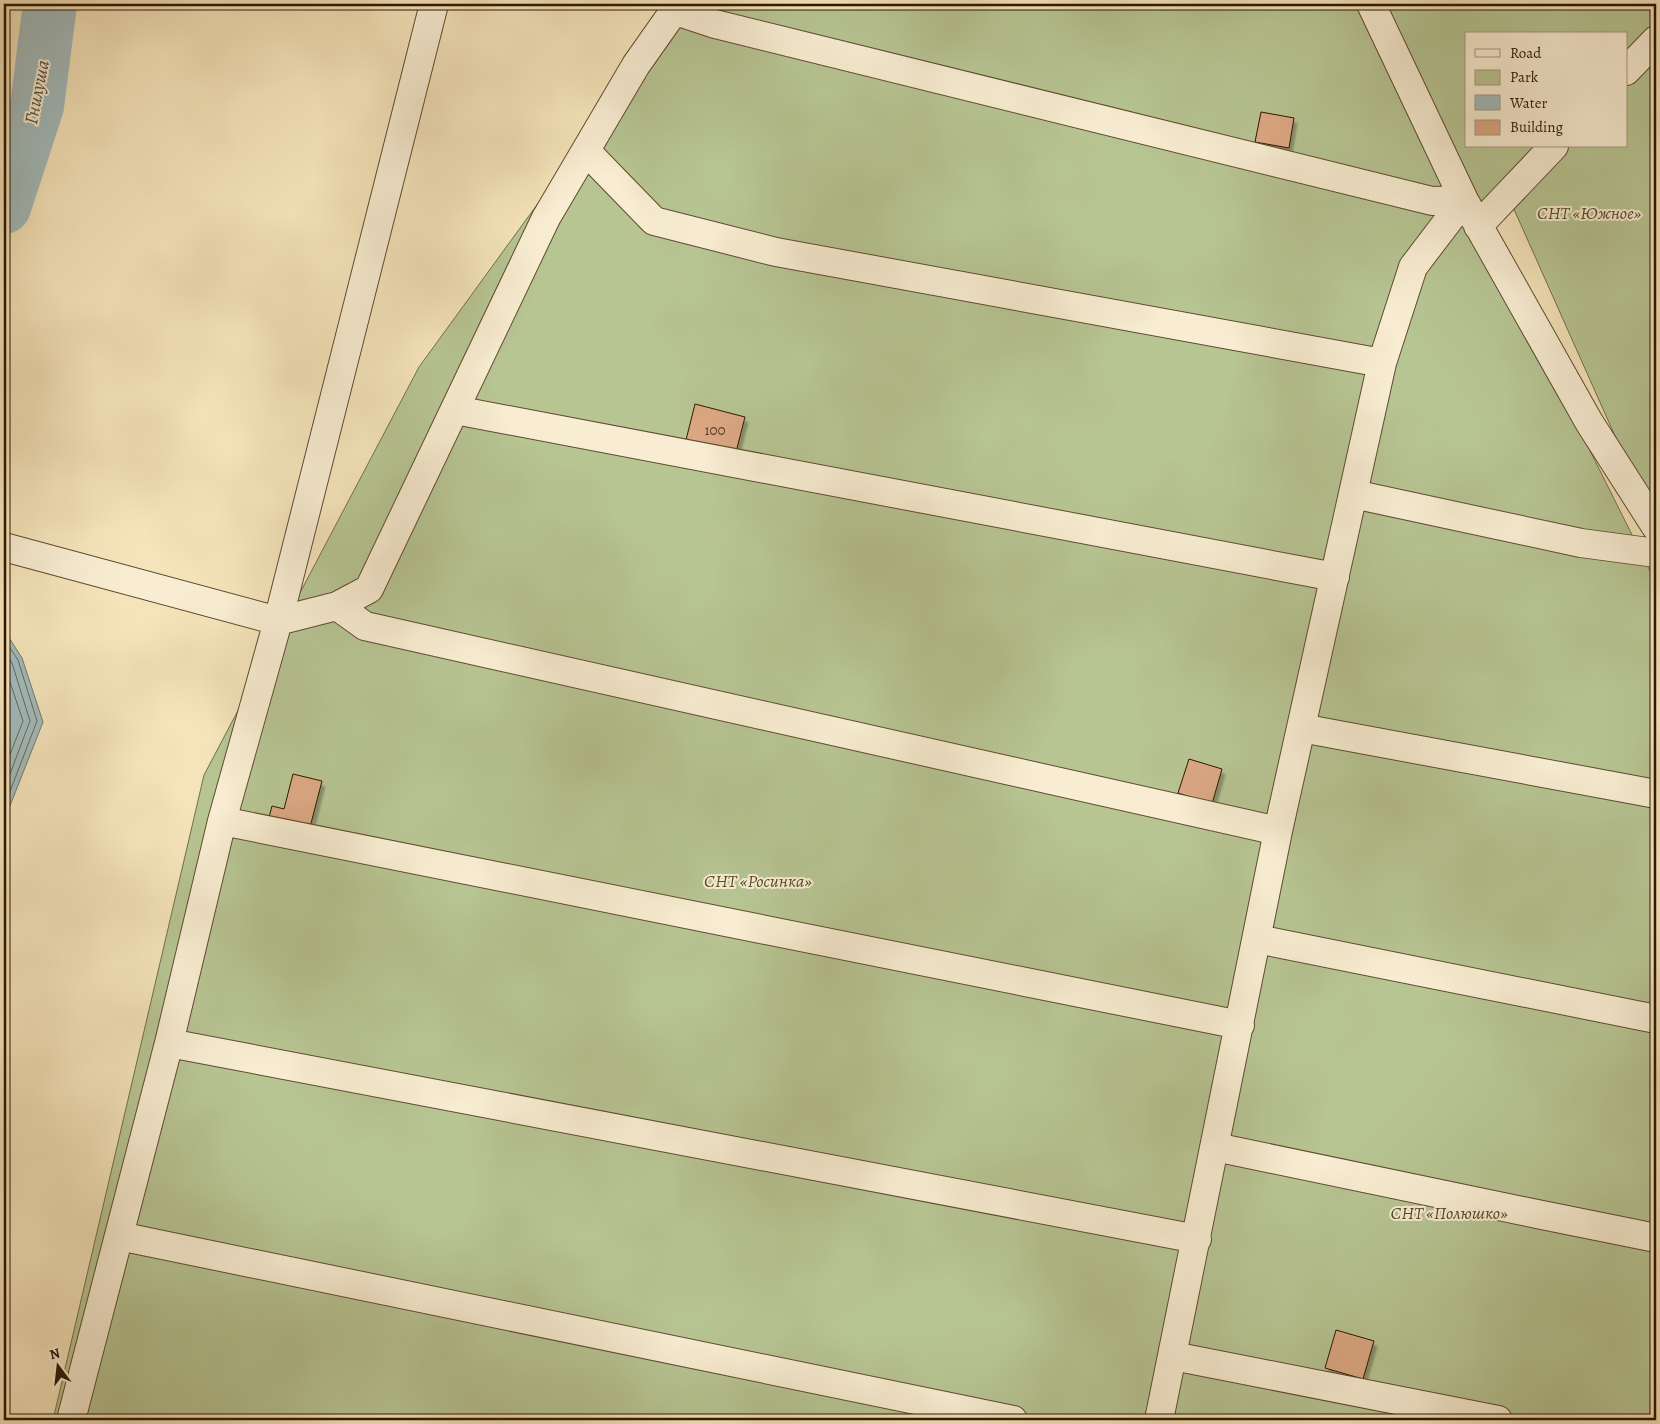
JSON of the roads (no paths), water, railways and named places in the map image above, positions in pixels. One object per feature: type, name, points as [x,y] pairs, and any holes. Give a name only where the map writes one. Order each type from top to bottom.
[{"type":"street","points":[[71,1420],[169,1043],[222,821],[278,622],[434,4]]},
{"type":"street","points":[[1371,4],[1478,226],[1589,422],[1656,527]]},
{"type":"street","points":[[4,547],[278,622],[337,606],[369,590],[546,218],[636,65],[676,7],[716,24],[1432,201],[1464,200]]},
{"type":"street","points":[[1628,69],[1656,40]]},
{"type":"street","points":[[1478,226],[1552,148]]},
{"type":"street","points":[[586,151],[654,222],[776,252],[1382,363]]},
{"type":"street","points":[[1159,1420],[1278,831],[1382,363],[1412,267],[1464,200]]},
{"type":"street","points":[[455,410],[1335,577]]},
{"type":"street","points":[[1353,494],[1581,543],[1656,553]]},
{"type":"street","points":[[337,606],[365,626],[1278,831]]},
{"type":"street","points":[[1301,728],[1656,794]]},
{"type":"street","points":[[222,821],[1240,1026]]},
{"type":"street","points":[[1257,939],[1656,1019]]},
{"type":"street","points":[[169,1043],[1197,1239]]},
{"type":"street","points":[[1215,1147],[1656,1238]]},
{"type":"street","points":[[119,1236],[1013,1420]]},
{"type":"street","points":[[1173,1356],[1498,1420]]},
{"type":"water","points":[[4,630],[22,658],[43,722],[4,821]]},
{"type":"waterway","name":"Гнилуша","points":[[4,207],[37,106],[50,4]]},
{"type":"park label","name":"СНТ «Южное»","points":[[1589,213]]},
{"type":"park label","name":"СНТ «Росинка»","points":[[758,881]]},
{"type":"park label","name":"СНТ «Полюшко»","points":[[1449,1213]]}]
